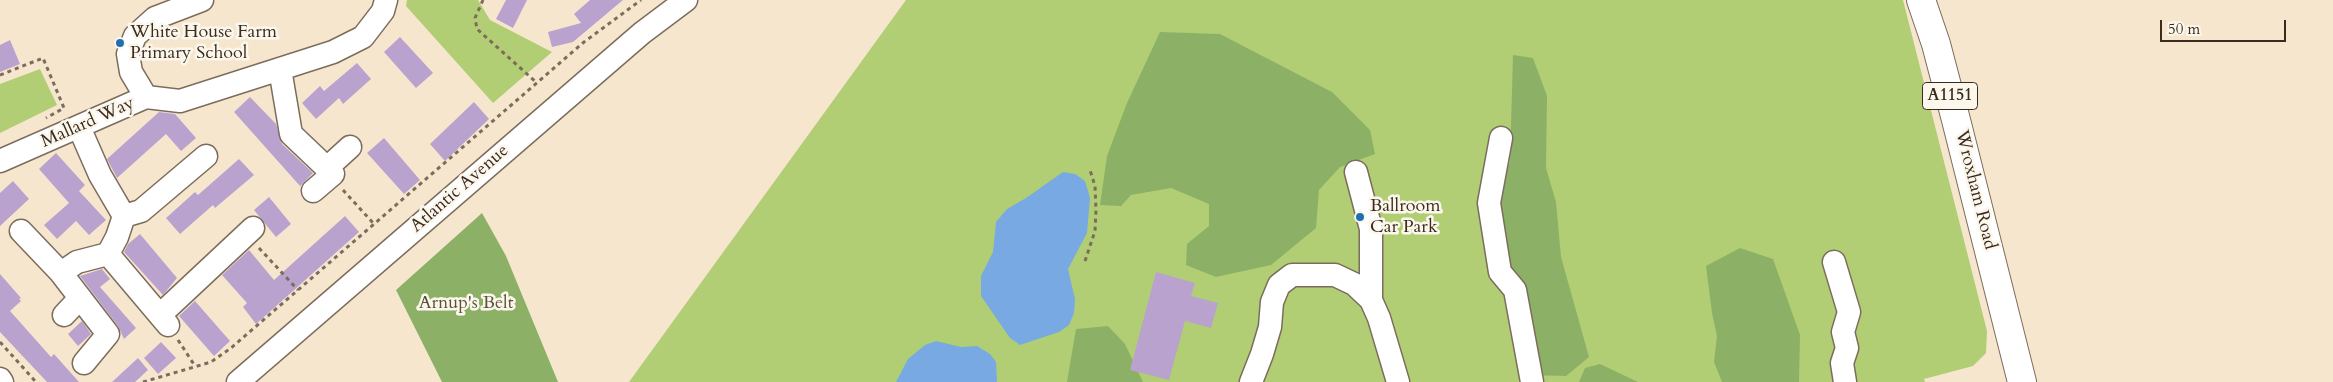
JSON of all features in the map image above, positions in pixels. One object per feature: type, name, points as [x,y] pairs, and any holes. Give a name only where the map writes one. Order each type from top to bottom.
[{"type":"main road","name":"Wroxham Road","points":[[1921,0],[1956,120],[2017,380]]},
{"type":"street","points":[[146,97],[131,72],[128,54],[135,36],[155,18],[202,0]]},
{"type":"street","name":"Mallard Way","points":[[0,161],[146,97],[180,101],[333,52],[363,37],[382,12],[386,0]]},
{"type":"street","name":"Atlantic Avenue","points":[[238,382],[634,40],[686,0]]},
{"type":"street","points":[[280,69],[291,134],[329,172]]},
{"type":"street","points":[[79,127],[100,175],[124,216]]},
{"type":"street","points":[[1501,138],[1488,202],[1500,272],[1515,290],[1532,382]]},
{"type":"street","points":[[314,191],[350,147]]},
{"type":"street","points":[[124,216],[141,211],[206,156]]},
{"type":"street","points":[[1356,172],[1371,229],[1372,300],[1380,318],[1398,382]]},
{"type":"street","points":[[108,254],[124,216]]},
{"type":"street","points":[[21,231],[61,273],[108,334],[84,363]]},
{"type":"street","points":[[108,254],[164,320],[250,231]]},
{"type":"street","points":[[61,273],[77,262],[108,254]]},
{"type":"street","points":[[1834,262],[1849,312],[1843,332],[1848,348],[1842,363],[1845,382]]},
{"type":"street","points":[[1251,382],[1270,327],[1272,302],[1279,285],[1292,275],[1335,275],[1354,284],[1372,300]]},
{"type":"street","points":[[64,315],[80,298]]},
{"type":"path","points":[[483,0],[474,18],[477,29],[537,83]]},
{"type":"path","points":[[143,382],[211,362],[231,348],[584,42],[641,0]]},
{"type":"path","points":[[0,75],[43,58],[64,108],[40,121]]},
{"type":"path","points":[[1085,261],[1095,231],[1095,186],[1090,170]]},
{"type":"path","points":[[329,172],[374,224]]},
{"type":"path","points":[[250,231],[298,290]]},
{"type":"path","points":[[164,320],[195,366]]},
{"type":"path","points":[[0,342],[36,382]]},
{"type":"green space","points":[[407,0],[478,0],[490,20],[552,52],[493,103],[406,6]]},
{"type":"green space","points":[[906,0],[1903,0],[1987,331],[1986,353],[1973,366],[1924,379],[1925,382],[629,382]]},
{"type":"green space","points":[[1160,32],[1220,34],[1332,92],[1370,130],[1375,154],[1340,167],[1319,190],[1316,228],[1271,265],[1216,277],[1186,265],[1187,244],[1209,226],[1209,204],[1171,188],[1131,195],[1121,206],[1100,205],[1107,156],[1127,103]]},
{"type":"green space","points":[[1513,55],[1533,58],[1547,96],[1546,168],[1556,202],[1561,257],[1589,357],[1566,376],[1528,375],[1510,258],[1499,231],[1500,192],[1510,161]]},
{"type":"green space","points":[[40,69],[57,105],[0,133],[0,84]]},
{"type":"green space","name":"Arnup's Belt","points":[[482,213],[506,256],[558,382],[442,382],[396,290]]},
{"type":"green space","points":[[1740,248],[1773,259],[1800,335],[1799,382],[1722,382],[1714,362],[1717,336],[1706,266]]},
{"type":"green space","points":[[1108,326],[1125,344],[1143,382],[1067,382],[1076,329]]},
{"type":"green space","points":[[1600,364],[1638,382],[1579,382],[1585,368]]},
{"type":"water","points":[[1063,172],[1075,174],[1085,181],[1090,198],[1087,233],[1068,269],[1075,299],[1074,313],[1069,325],[1059,332],[1020,345],[1010,338],[981,296],[981,276],[993,252],[996,222],[1007,209]]},
{"type":"water","points":[[936,341],[961,347],[977,346],[990,354],[996,362],[997,382],[896,382],[908,359],[925,345]]},
{"type":"building","points":[[506,0],[527,0],[513,28],[496,19]]},
{"type":"building","points":[[590,0],[623,0],[573,42],[552,47],[548,32],[581,23],[574,14]]},
{"type":"building","points":[[400,37],[433,73],[416,88],[384,52]]},
{"type":"building","points":[[10,40],[20,64],[0,72],[0,45]]},
{"type":"building","points":[[357,63],[371,79],[343,104],[339,98],[316,119],[302,103],[320,86],[324,91]]},
{"type":"building","points":[[250,97],[276,124],[282,144],[313,173],[300,186],[234,112]]},
{"type":"building","points":[[474,102],[489,119],[445,161],[430,144]]},
{"type":"building","points":[[159,112],[175,114],[196,138],[181,151],[166,134],[117,178],[107,159]]},
{"type":"building","points":[[384,138],[420,180],[404,194],[367,153]]},
{"type":"building","points":[[56,153],[85,185],[79,191],[106,220],[89,235],[76,221],[57,239],[44,225],[69,203],[39,169]]},
{"type":"building","points":[[239,159],[254,175],[215,208],[213,205],[180,234],[166,218],[195,192],[198,195]]},
{"type":"building","points":[[13,181],[29,199],[0,226],[0,193]]},
{"type":"building","points":[[269,197],[291,224],[276,237],[254,210]]},
{"type":"building","points":[[345,216],[359,232],[256,324],[243,307],[247,303],[222,275],[249,250],[274,280]]},
{"type":"building","points":[[140,234],[177,278],[163,295],[124,252],[128,244]]},
{"type":"building","points":[[102,269],[110,279],[100,287],[136,328],[124,339],[118,326],[80,276]]},
{"type":"building","points":[[1156,272],[1195,283],[1191,296],[1218,303],[1211,328],[1185,321],[1169,380],[1130,370]]},
{"type":"building","points":[[0,274],[21,298],[19,299],[21,301],[10,311],[51,357],[54,354],[79,382],[47,382],[0,332]]},
{"type":"building","points":[[195,301],[230,341],[214,356],[179,316]]},
{"type":"building","points":[[82,321],[91,334],[78,346],[68,334]]},
{"type":"building","points":[[161,342],[176,358],[158,374],[144,358]]},
{"type":"building","points":[[138,358],[148,370],[135,382],[112,382]]},
{"type":"place","name":"White House Farm Primary School","points":[[120,43]]},
{"type":"place","name":"Ballroom Car Park","points":[[1360,217]]}]
